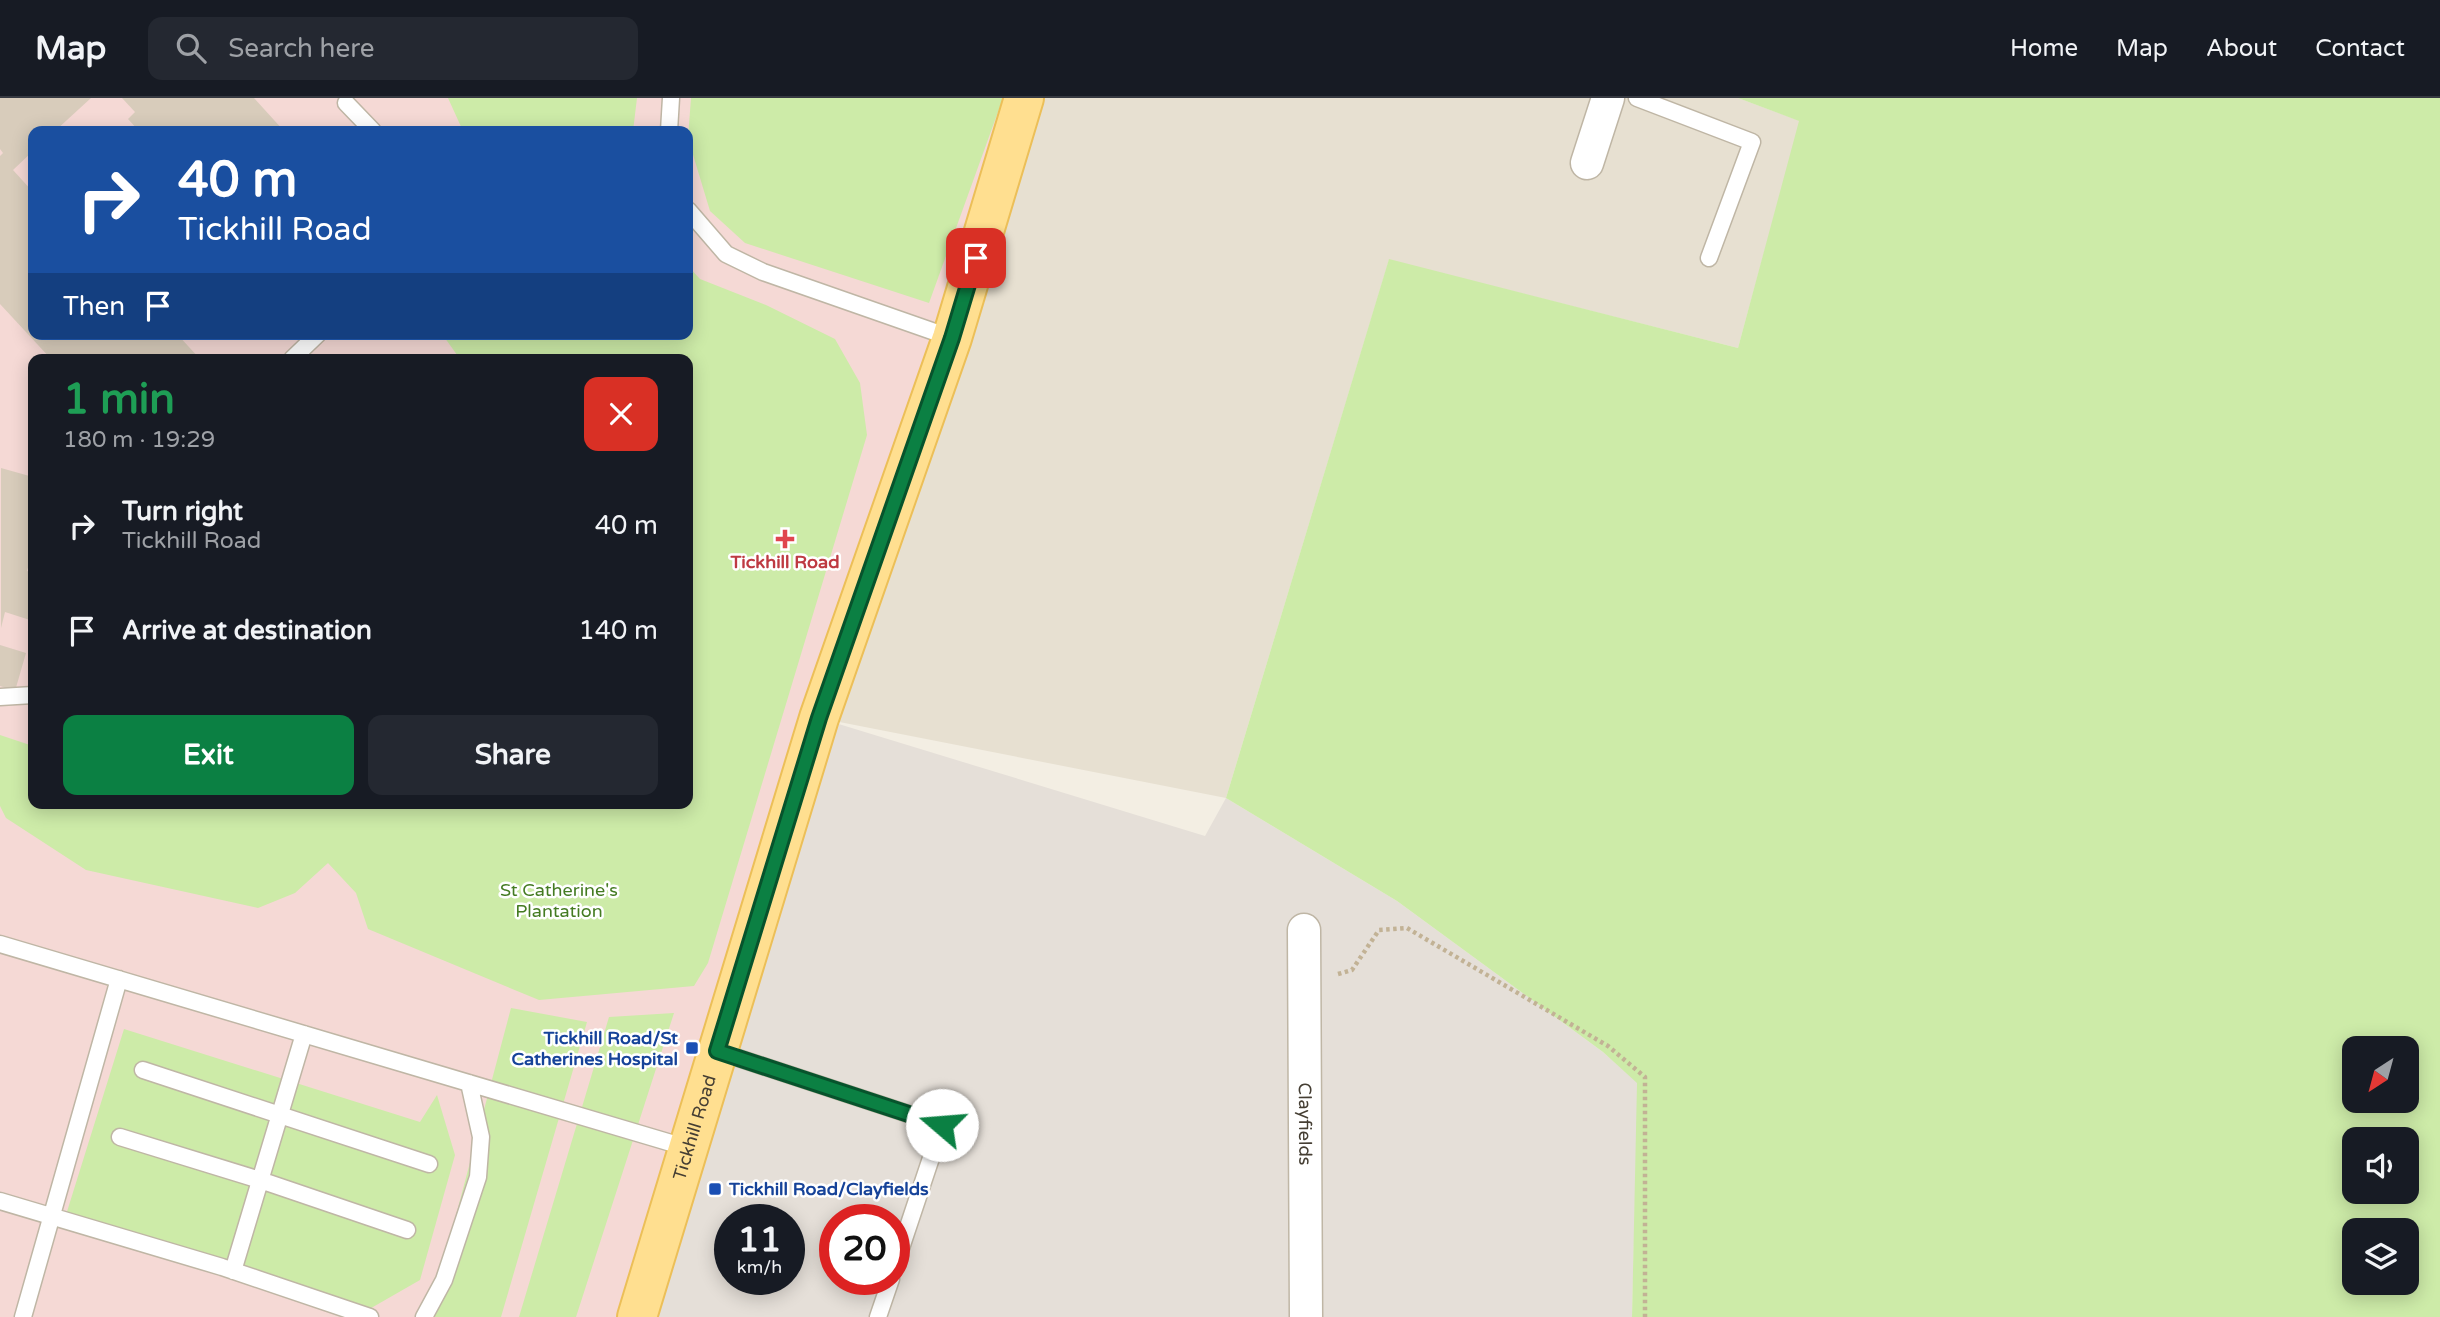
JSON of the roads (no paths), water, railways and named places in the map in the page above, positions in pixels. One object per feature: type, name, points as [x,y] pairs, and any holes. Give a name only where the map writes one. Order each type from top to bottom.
[{"type":"main road","name":"Tickhill Road","points":[[637,1317],[819,718],[952,338],[1024,98]]},
{"type":"street","points":[[1587,163],[1608,98]]},
{"type":"street","name":"Clayfields","points":[[1304,930],[1306,1317]]},
{"type":"lane","points":[[669,126],[671,98]]},
{"type":"lane","points":[[1637,98],[1752,142],[1709,258]]},
{"type":"lane","points":[[346,103],[368,126]]},
{"type":"lane","points":[[693,216],[726,254],[763,272],[952,338]]},
{"type":"lane","points":[[297,354],[312,340]]},
{"type":"lane","points":[[0,697],[28,695]]},
{"type":"lane","points":[[0,944],[688,1148]]},
{"type":"lane","points":[[23,1317],[119,979]]},
{"type":"lane","points":[[233,1271],[304,1034]]},
{"type":"lane","points":[[717,1051],[942,1125],[910,1221]]},
{"type":"lane","points":[[142,1070],[429,1164]]},
{"type":"lane","points":[[424,1317],[443,1280],[478,1177],[481,1137],[469,1083]]},
{"type":"lane","points":[[120,1138],[260,1180],[407,1230]]},
{"type":"lane","points":[[0,1201],[233,1271],[370,1317]]},
{"type":"lane","points":[[878,1317],[886,1295]]},
{"type":"place","name":"Tickhill Road","points":[[785,539]]},
{"type":"place","name":"Tickhill Road/St Catherines Hospital","points":[[692,1048]]},
{"type":"place","name":"Tickhill Road/Clayfields","points":[[715,1189]]},
{"type":"park label","name":"St Catherine's Plantation","points":[[559,900]]}]
